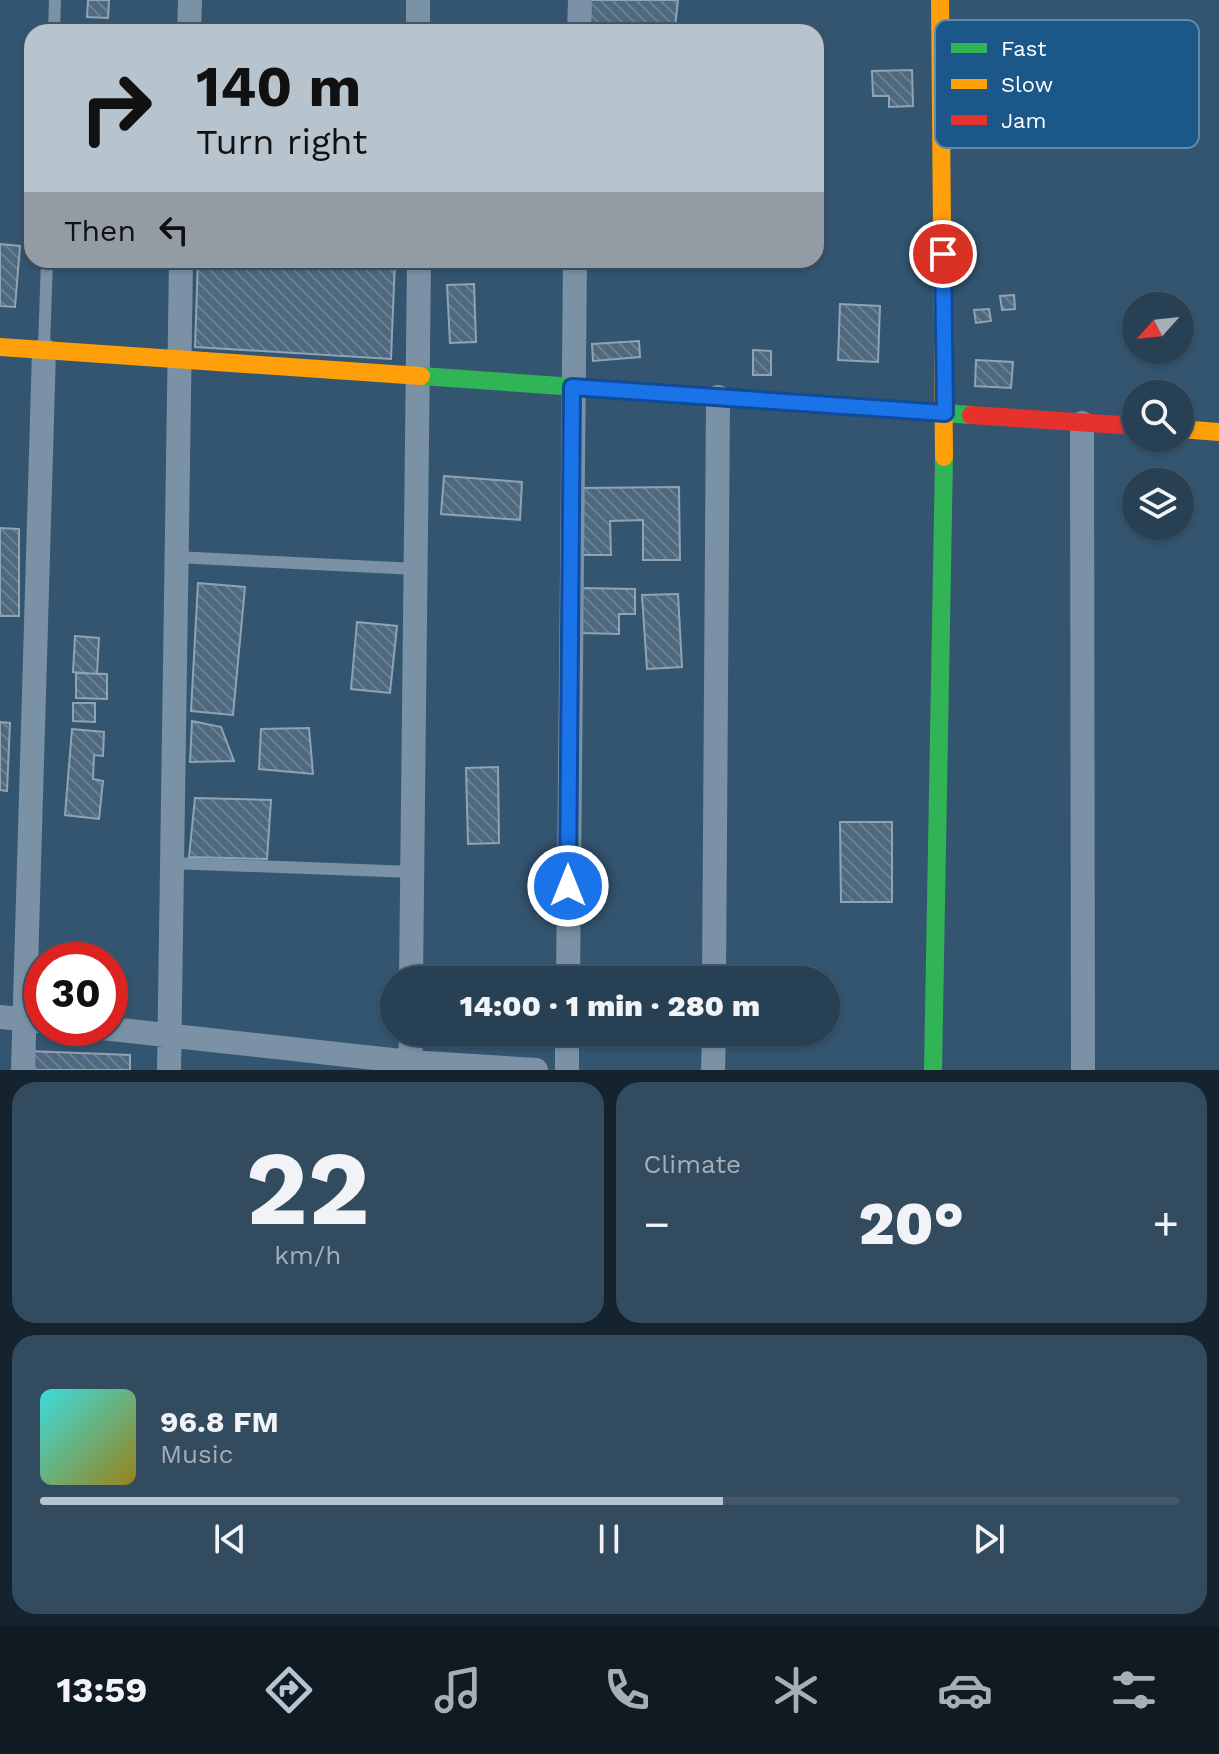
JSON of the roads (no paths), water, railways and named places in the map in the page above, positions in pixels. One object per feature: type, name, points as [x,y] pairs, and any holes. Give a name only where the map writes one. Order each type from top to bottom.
[{"type":"street","points":[[189,24],[190,0]]},
{"type":"street","points":[[418,0],[418,24]]},
{"type":"street","points":[[579,24],[580,0]]},
{"type":"street","points":[[940,0],[940,20]]},
{"type":"street","points":[[933,1070],[945,413],[942,148]]},
{"type":"street","points":[[169,1070],[181,268]]},
{"type":"street","points":[[411,966],[419,268]]},
{"type":"street","points":[[568,966],[575,268]]},
{"type":"street","points":[[0,347],[1122,425]]},
{"type":"street","points":[[23,1070],[22,1019],[44,350]]},
{"type":"street","points":[[714,966],[718,397]]},
{"type":"street","points":[[1082,423],[1083,1070]]},
{"type":"street","points":[[1194,430],[1219,432]]},
{"type":"street","points":[[128,1031],[410,1066],[536,1070]]},
{"type":"street","points":[[410,1066],[411,1046]]},
{"type":"street","points":[[567,1046],[567,1070]]},
{"type":"street","points":[[713,1070],[714,1046]]},
{"type":"lane","points":[[54,24],[55,0]]},
{"type":"lane","points":[[44,350],[47,268]]},
{"type":"lane","points":[[175,557],[416,569]]},
{"type":"lane","points":[[171,863],[413,872]]}]
